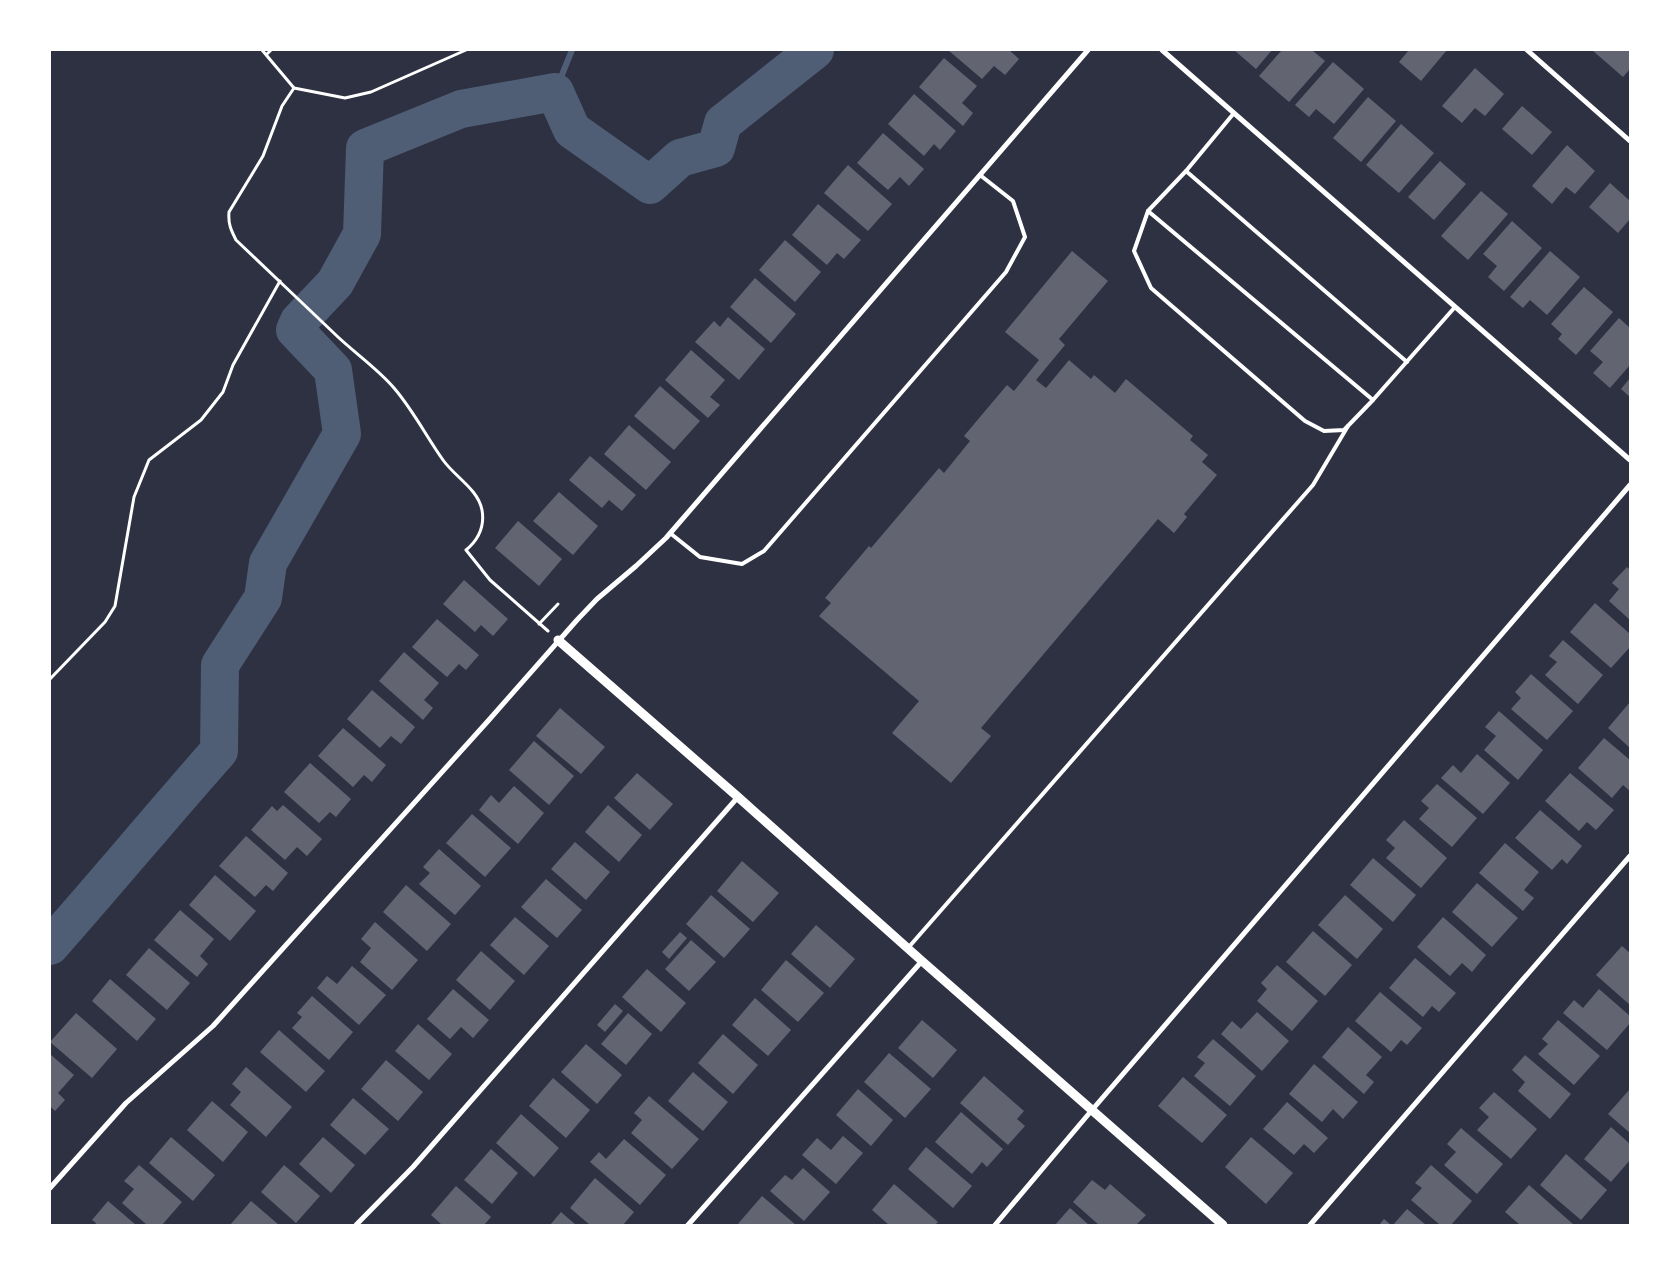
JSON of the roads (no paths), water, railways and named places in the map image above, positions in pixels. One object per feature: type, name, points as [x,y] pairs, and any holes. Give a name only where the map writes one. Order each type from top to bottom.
[{"type":"street","points":[[50,1188],[126,1103],[213,1026],[488,721],[558,640],[597,599],[636,566],[670,533],[1088,50]]},
{"type":"street","points":[[1162,50],[1630,460]]},
{"type":"street","points":[[1527,50],[1630,141]]},
{"type":"street","points":[[995,1225],[1630,485]]},
{"type":"street","points":[[558,640],[738,796],[922,961],[1223,1225]]},
{"type":"street","points":[[356,1225],[413,1167],[738,796]]},
{"type":"street","points":[[1310,1225],[1630,856]]},
{"type":"street","points":[[688,1225],[922,961]]},
{"type":"lane","points":[[1234,113],[1186,171],[1148,211],[1134,251],[1151,288],[1305,421],[1324,430],[1344,430],[1455,307]]},
{"type":"lane","points":[[1186,171],[1407,362]]},
{"type":"lane","points":[[670,533],[700,557],[742,564],[764,551],[1006,272],[1025,237],[1013,201],[980,175]]},
{"type":"lane","points":[[1148,211],[1373,400]]},
{"type":"lane","points":[[908,948],[1313,485],[1348,426]]},
{"type":"waterway","points":[[555,92],[572,50]]},
{"type":"waterway","points":[[50,946],[219,751],[220,665],[263,598],[268,563],[342,434],[333,370],[295,330],[299,321],[335,283],[362,234],[365,148],[461,109],[555,92],[572,130],[650,185],[680,158],[716,148],[723,123],[815,50]]}]
